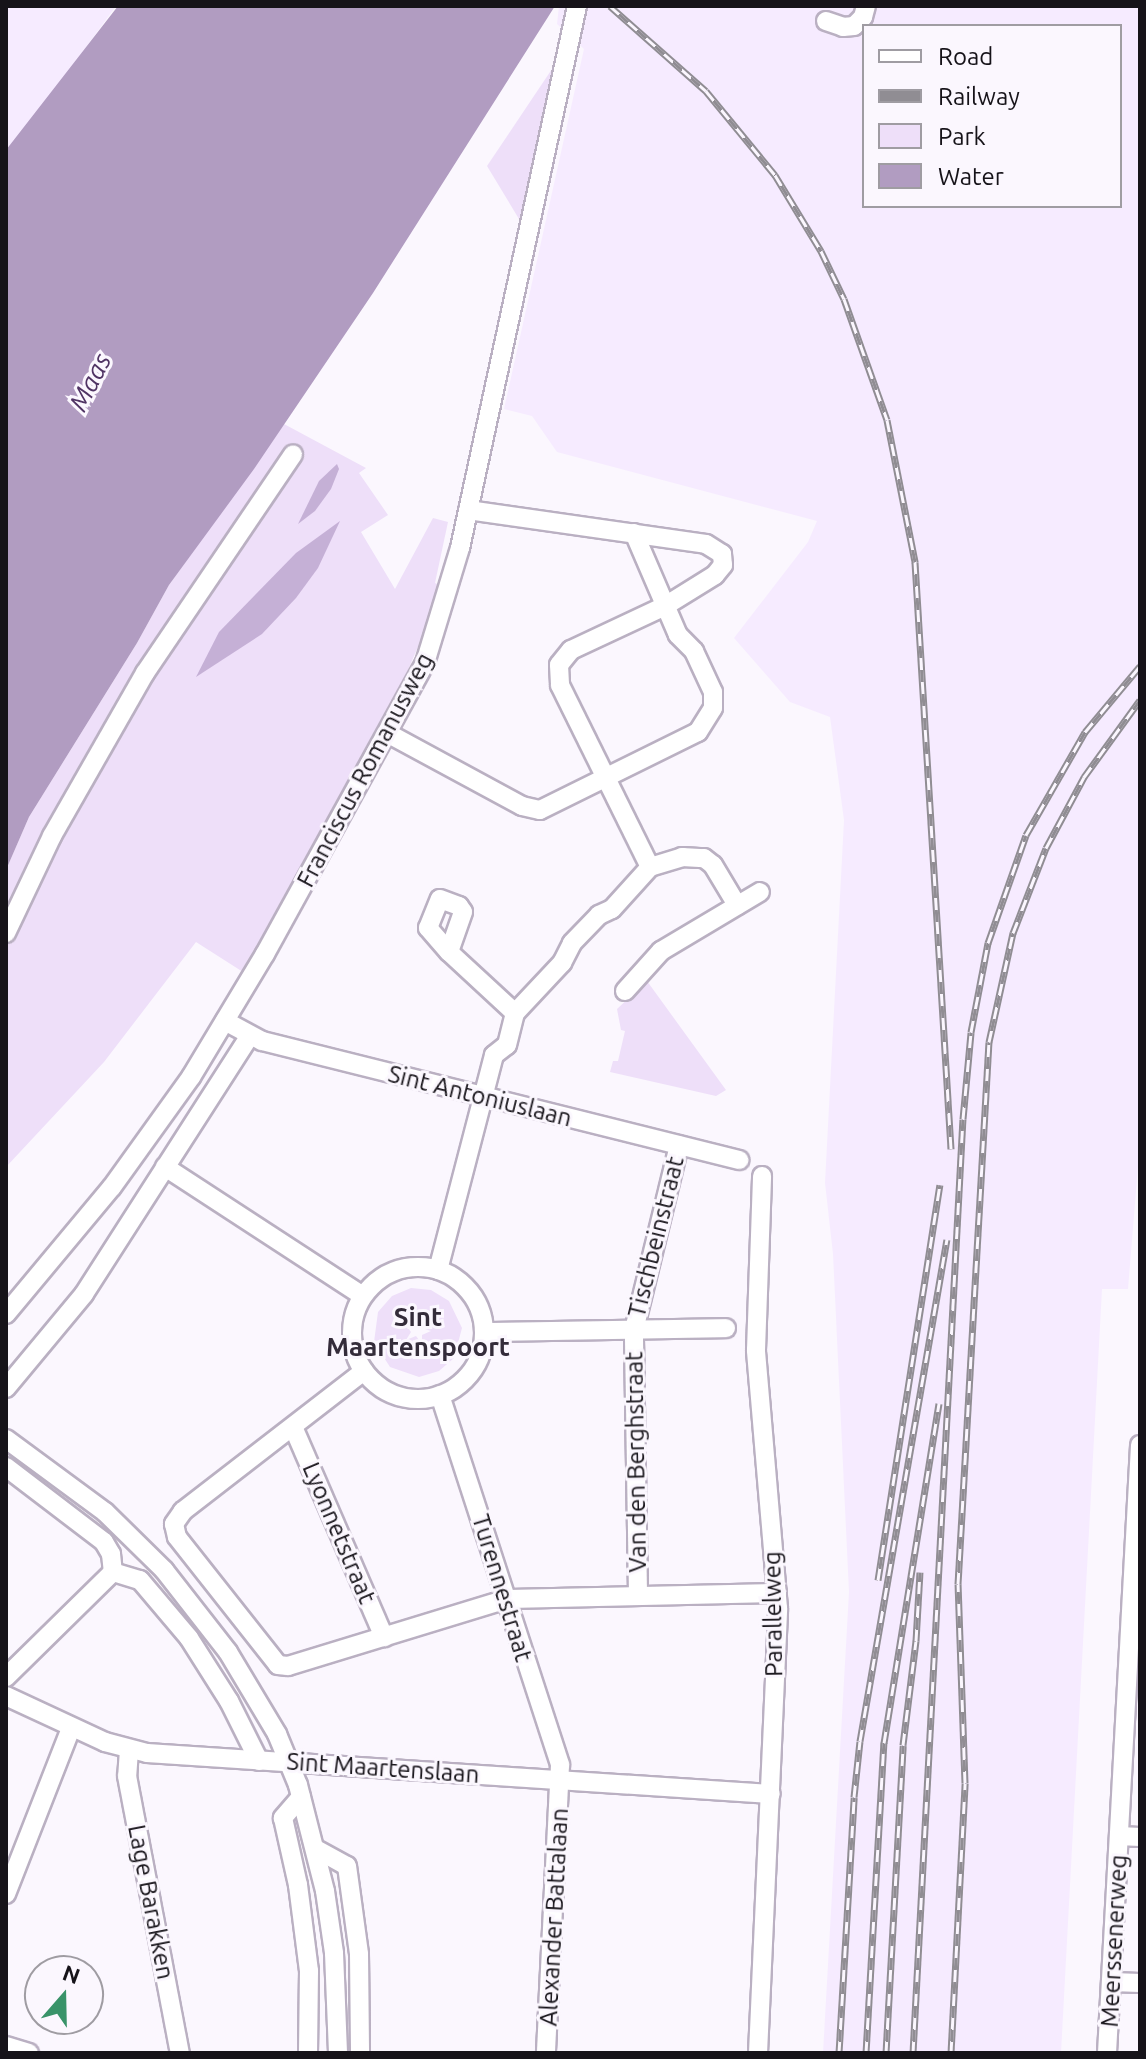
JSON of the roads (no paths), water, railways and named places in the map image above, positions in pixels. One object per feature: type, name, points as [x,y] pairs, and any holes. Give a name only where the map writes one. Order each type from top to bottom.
[{"type":"street","name":"Franciscus Romanusweg","points":[[6,1314],[140,1150],[225,1021],[389,734],[425,663],[440,624],[468,510],[577,6]]},
{"type":"street","points":[[826,21],[843,27],[854,26],[863,17],[866,6]]},
{"type":"street","points":[[6,933],[52,836],[145,673],[293,454]]},
{"type":"street","points":[[468,510],[706,544],[722,554],[723,565],[715,575],[665,606],[571,650],[559,665],[560,685],[650,867]]},
{"type":"street","points":[[389,734],[530,809],[540,810],[698,732],[713,708],[713,692],[694,651],[678,635],[634,533]]},
{"type":"street","points":[[438,1270],[494,1055],[507,1045],[515,1013],[562,963],[572,943],[599,915],[612,909],[650,867],[682,857],[704,858],[713,865],[737,905]]},
{"type":"street","points":[[625,991],[661,951],[760,892]]},
{"type":"street","points":[[449,952],[515,1013]]},
{"type":"street","name":"Sint Antoniuslaan","points":[[225,1021],[249,1037],[739,1160]]},
{"type":"street","points":[[6,1388],[74,1308],[249,1037]]},
{"type":"street","name":"Tischbeinstraat","points":[[634,1330],[679,1145]]},
{"type":"street","points":[[165,1167],[363,1296]]},
{"type":"street","name":"Parallelweg","points":[[758,2053],[777,1593],[756,1350],[762,1176]]},
{"type":"street","points":[[412,1267],[438,1270],[468,1290],[478,1305],[484,1332],[481,1352],[472,1371],[458,1386],[440,1395],[419,1399],[398,1396],[379,1386],[364,1371],[352,1340],[354,1317],[363,1296],[374,1283],[396,1271],[412,1267]]},
{"type":"street","points":[[484,1332],[726,1328]]},
{"type":"street","name":"Van den Berghstraat","points":[[634,1330],[638,1594]]},
{"type":"street","points":[[364,1371],[294,1429],[183,1511],[174,1524],[177,1537],[278,1665],[288,1666],[507,1599],[777,1593]]},
{"type":"street","name":"Turennestraat","points":[[440,1395],[507,1599],[561,1780]]},
{"type":"street","name":"Lyonnetstraat","points":[[294,1429],[384,1637]]},
{"type":"street","points":[[6,1439],[105,1512],[178,1586],[228,1652],[277,1734],[301,1797],[316,1849],[331,1924],[338,2053]]},
{"type":"street","name":"Meerssenerweg","points":[[1107,2053],[1119,1836],[1133,1691],[1140,1445]]},
{"type":"street","points":[[6,1467],[104,1542],[111,1554],[113,1572]]},
{"type":"street","points":[[6,1677],[113,1572]]},
{"type":"street","points":[[113,1572],[140,1580],[189,1638],[229,1701],[259,1761]]},
{"type":"street","name":"Sint Maartenslaan","points":[[6,1696],[71,1728],[129,1750],[771,1794]]},
{"type":"street","points":[[6,1894],[71,1728]]},
{"type":"street","name":"Lage Barakken","points":[[129,1750],[127,1776],[180,2053]]},
{"type":"street","name":"Alexander Battalaan","points":[[546,2053],[561,1780]]},
{"type":"street","points":[[301,1797],[283,1818],[298,1885],[308,1957],[308,2053]]},
{"type":"street","points":[[1119,1836],[1140,1837]]},
{"type":"street","points":[[316,1849],[347,1866],[359,1954],[360,2053]]},
{"type":"street","points":[[1112,1982],[1140,1983]]},
{"type":"street","points":[[329,2053],[335,2017]]},
{"type":"street","points":[[6,2046],[29,2053]]},
{"type":"water","name":"Maas","points":[[118,6],[555,6],[373,293],[254,469],[169,585],[137,643],[29,817],[6,870],[6,150]]},
{"type":"railway","points":[[610,6],[706,91],[775,175],[821,251],[844,299],[887,420],[915,562],[951,1149]]},
{"type":"railway","points":[[913,2053],[963,1119],[971,1032],[988,943],[1026,835],[1085,732],[1140,666]]},
{"type":"railway","points":[[951,2053],[965,1783],[958,1584],[989,1042],[1013,933],[1046,848],[1084,777],[1140,700]]},
{"type":"railway","points":[[878,1580],[940,1185]]},
{"type":"railway","points":[[839,2053],[860,1741],[947,1239]]},
{"type":"railway","points":[[866,2053],[884,1743],[939,1403]]},
{"type":"railway","points":[[886,2053],[903,1745],[916,1641],[920,1572]]},
{"type":"district","name":"Sint Maartenspoort","points":[[418,1332]]}]
